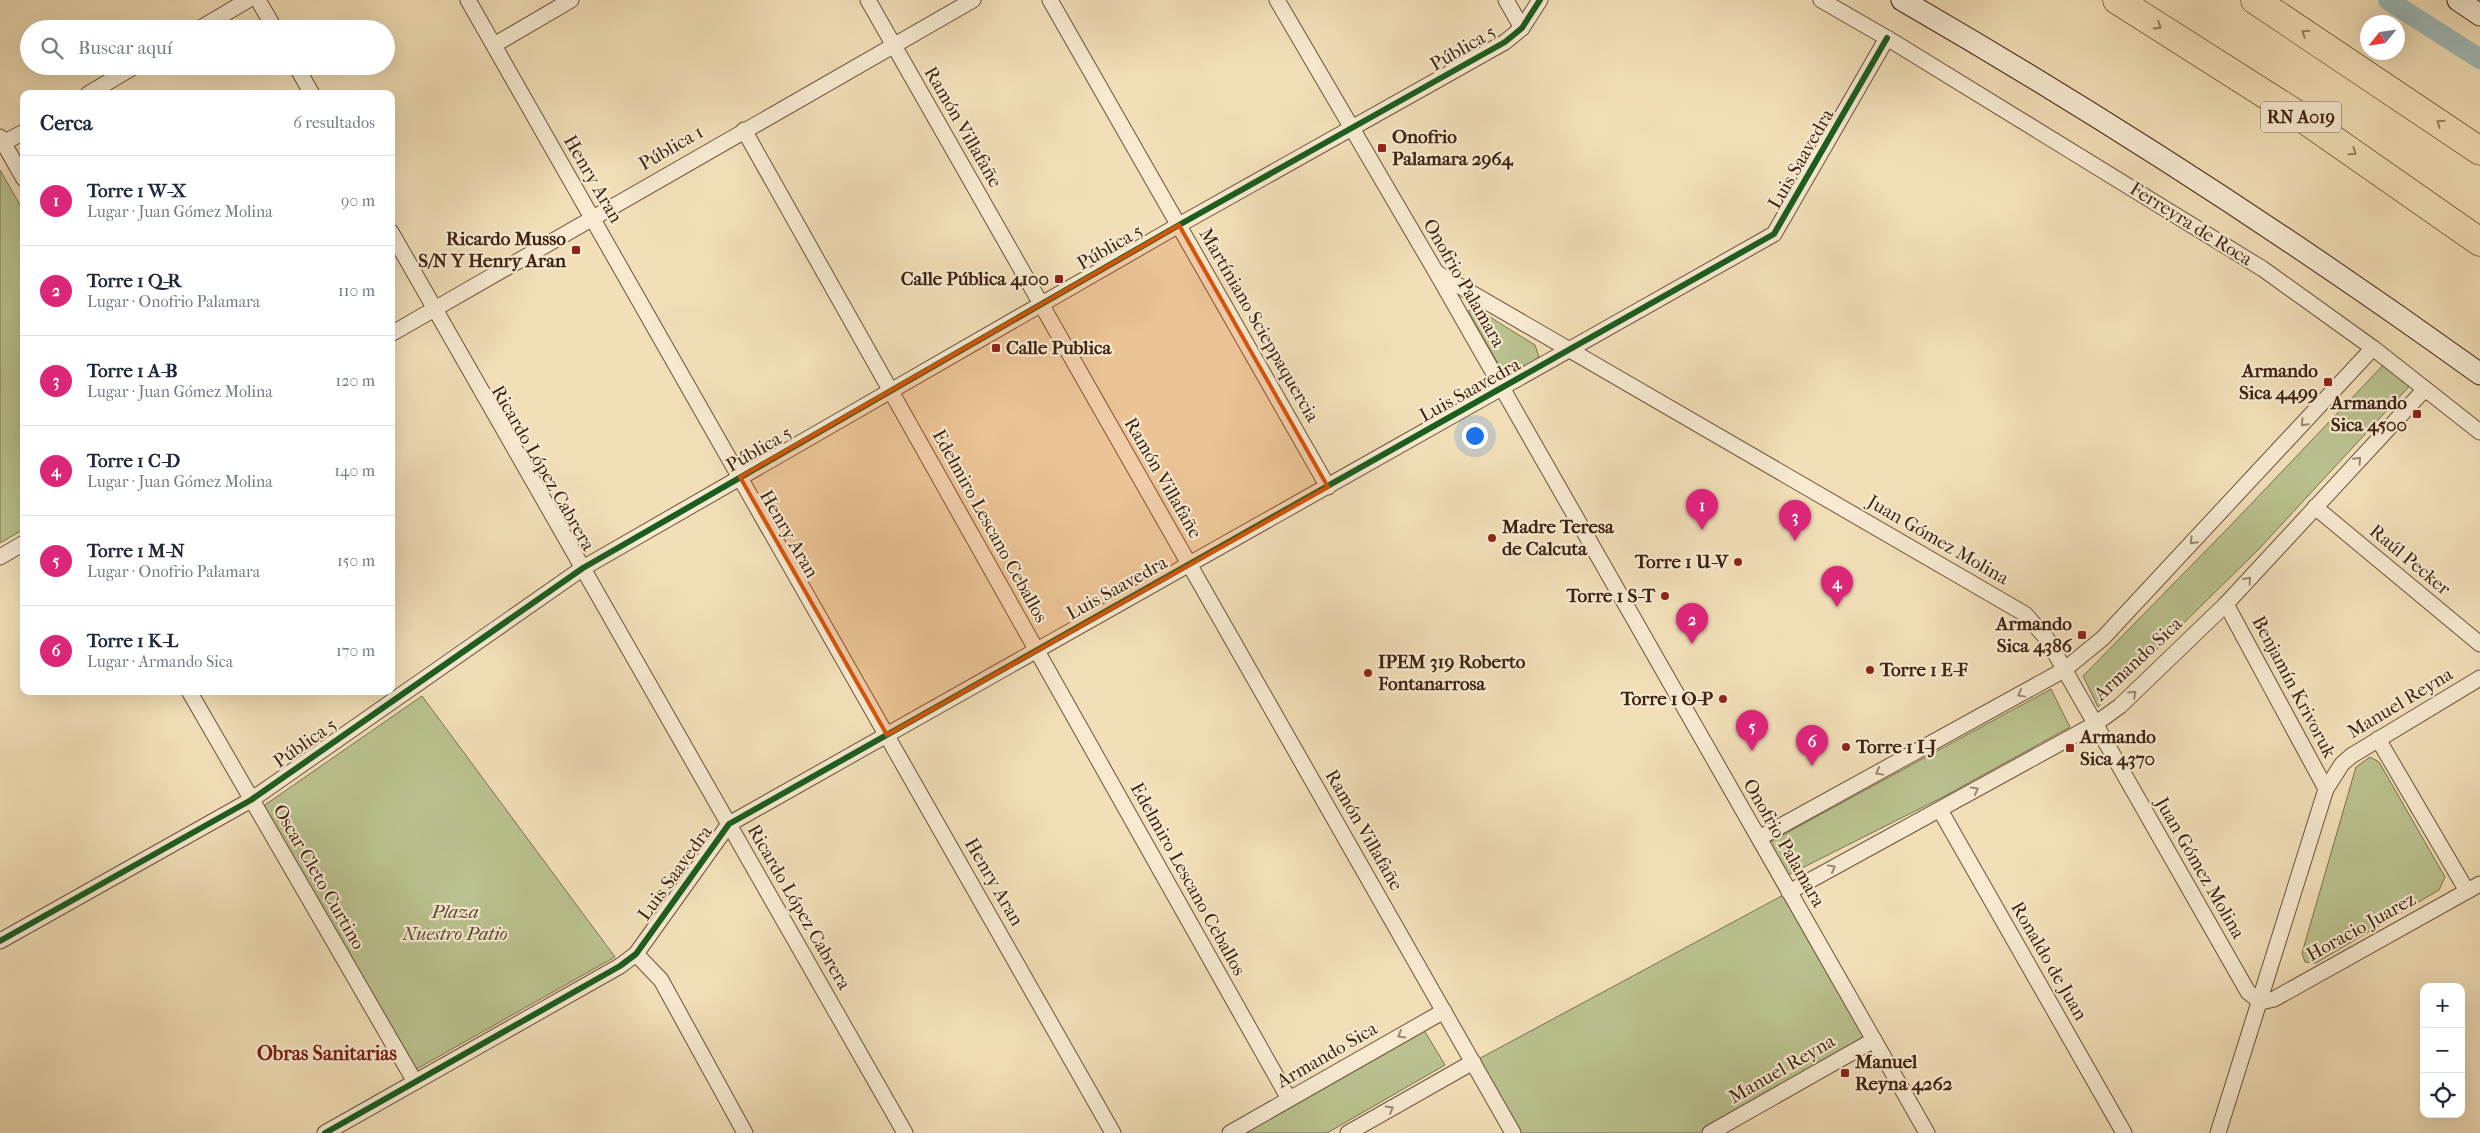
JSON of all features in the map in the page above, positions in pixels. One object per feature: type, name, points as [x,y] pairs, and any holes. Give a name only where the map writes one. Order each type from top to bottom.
[{"type":"highway","name":"RN A019","points":[[2117,0],[2301,117],[2480,242]]},
{"type":"highway","points":[[2255,0],[2480,151]]},
{"type":"street","points":[[214,20],[248,0]]},
{"type":"street","points":[[258,0],[270,20]]},
{"type":"street","name":"Henry Aran","points":[[468,0],[1113,1133]]},
{"type":"street","points":[[494,45],[572,0]]},
{"type":"street","name":"Ramón Villafañe","points":[[868,0],[1513,1133]]},
{"type":"street","name":"Pública 1","points":[[395,332],[893,44],[973,0]]},
{"type":"street","name":"Martíniano Scieppaquercia","points":[[1050,0],[1328,487]]},
{"type":"street","name":"Onofrio Palamara","points":[[1278,0],[1351,129],[1436,272],[1927,1133]]},
{"type":"street","points":[[1506,0],[1522,28]]},
{"type":"street","name":"Pública 5","points":[[0,941],[251,800],[583,568],[1179,225],[1505,42],[1522,28],[1540,0]]},
{"type":"street","name":"Ferreyra de Roca","points":[[1821,0],[1887,38],[2226,244],[2373,348],[2480,432]]},
{"type":"street","name":"Ferreyra de Roca","points":[[1902,0],[2228,199],[2324,263],[2480,374]]},
{"type":"street","points":[[2458,0],[2480,14]]},
{"type":"street","name":"Luis Saavedra","points":[[325,1133],[620,966],[636,954],[729,824],[1774,234],[1887,38]]},
{"type":"street","points":[[95,90],[120,75]]},
{"type":"street","points":[[301,75],[310,90]]},
{"type":"street","name":"Edelmiro Lescano Ceballos","points":[[744,130],[1289,1099]]},
{"type":"street","points":[[20,133],[2,140],[20,172]]},
{"type":"street","name":"Ricardo López Cabrera","points":[[395,239],[905,1133]]},
{"type":"street","name":"Juan Gómez Molina","points":[[1436,272],[2025,614],[2047,638],[2248,992],[2261,1002]]},
{"type":"street","name":"Armando Sica","points":[[1759,838],[2064,670],[2103,638],[2373,348]]},
{"type":"street","name":"Armando Sica","points":[[1790,892],[2095,724],[2120,706],[2226,604],[2425,389]]},
{"type":"street","name":"Raúl Pecker","points":[[2315,507],[2480,644]]},
{"type":"street","points":[[0,557],[20,545]]},
{"type":"street","name":"Benjamín Krivoruk","points":[[2226,604],[2326,789]]},
{"type":"street","name":"Manuel Reyna","points":[[2218,1133],[2261,1002],[2326,789],[2342,764],[2378,739],[2480,678]]},
{"type":"street","name":"Oscar Cleto Curtino","points":[[191,695],[415,1082]]},
{"type":"street","points":[[2378,739],[2474,887]]},
{"type":"street","name":"Ronaldo de Juan","points":[[1940,810],[2124,1133]]},
{"type":"street","name":"Horacio Juarez","points":[[2261,1002],[2274,999],[2474,887]]},
{"type":"street","points":[[636,954],[661,980],[745,1133]]},
{"type":"street","name":"Armando Sica","points":[[1230,1133],[1444,1011]]},
{"type":"street","name":"Manuel Reyna","points":[[1712,1132],[1874,1040]]},
{"type":"street","points":[[1348,1133],[1473,1062]]},
{"type":"highlighted area","points":[[1179,225],[1328,487],[887,735],[740,477]]},
{"type":"green space","points":[[0,170],[20,205],[20,531],[0,543]]},
{"type":"green space","points":[[1477,309],[1535,345],[1539,357],[1517,373],[1507,374],[1500,367],[1468,311]]},
{"type":"green space","points":[[2387,361],[2415,380],[2258,550],[2098,707],[2083,676],[2233,523]]},
{"type":"green space","points":[[2051,689],[2070,727],[1943,797],[1788,875],[1768,843]]},
{"type":"green space","name":"Plaza Nuestro Patio","points":[[422,696],[615,957],[415,1070],[262,807]]},
{"type":"green space","points":[[2370,757],[2379,762],[2445,877],[2439,890],[2316,963],[2305,962],[2302,953],[2356,767]]},
{"type":"green space","points":[[1789,892],[1874,1040],[1710,1133],[1513,1133],[1473,1062]]},
{"type":"green space","points":[[1424,1030],[1445,1065],[1327,1133],[1246,1133]]},
{"type":"waterway","points":[[2388,0],[2480,59]]},
{"type":"cycle path","points":[[0,941],[251,800],[583,568],[1179,225],[1505,42],[1522,28],[1540,0]]},
{"type":"cycle path","points":[[325,1133],[620,966],[636,954],[729,824],[1774,234],[1887,38]]},
{"type":"place","name":"Onofrio Palamara 2964","points":[[1382,148]]},
{"type":"place","name":"Ricardo Musso S/N Y Henry Aran","points":[[576,250]]},
{"type":"place","name":"Calle Pública 4100","points":[[1059,279]]},
{"type":"place","name":"Calle Publica","points":[[996,348]]},
{"type":"place","name":"Armando Sica 4499","points":[[2328,382]]},
{"type":"place","name":"Armando Sica 4500","points":[[2417,414]]},
{"type":"place","name":"Torre 1 W-X","points":[[1702,530]]},
{"type":"place","name":"Madre Teresa de Calcuta","points":[[1492,538]]},
{"type":"place","name":"Torre 1 A-B","points":[[1795,541]]},
{"type":"place","name":"Torre 1 U-V","points":[[1738,562]]},
{"type":"place","name":"Torre 1 S-T","points":[[1665,596]]},
{"type":"place","name":"Torre 1 C-D","points":[[1837,607]]},
{"type":"place","name":"Armando Sica 4386","points":[[2082,635]]},
{"type":"place","name":"Torre 1 Q-R","points":[[1692,644]]},
{"type":"place","name":"Torre 1 E-F","points":[[1870,670]]},
{"type":"place","name":"IPEM 319 Roberto Fontanarrosa","points":[[1368,673]]},
{"type":"place","name":"Torre 1 O-P","points":[[1723,699]]},
{"type":"place","name":"Torre 1 I-J","points":[[1846,747]]},
{"type":"place","name":"Armando Sica 4370","points":[[2070,748]]},
{"type":"place","name":"Torre 1 M-N","points":[[1752,751]]},
{"type":"place","name":"Torre 1 K-L","points":[[1812,766]]},
{"type":"place","name":"Manuel Reyna 4262","points":[[1845,1073]]},
{"type":"district","name":"Obras Sanitarias","points":[[327,1053]]}]
